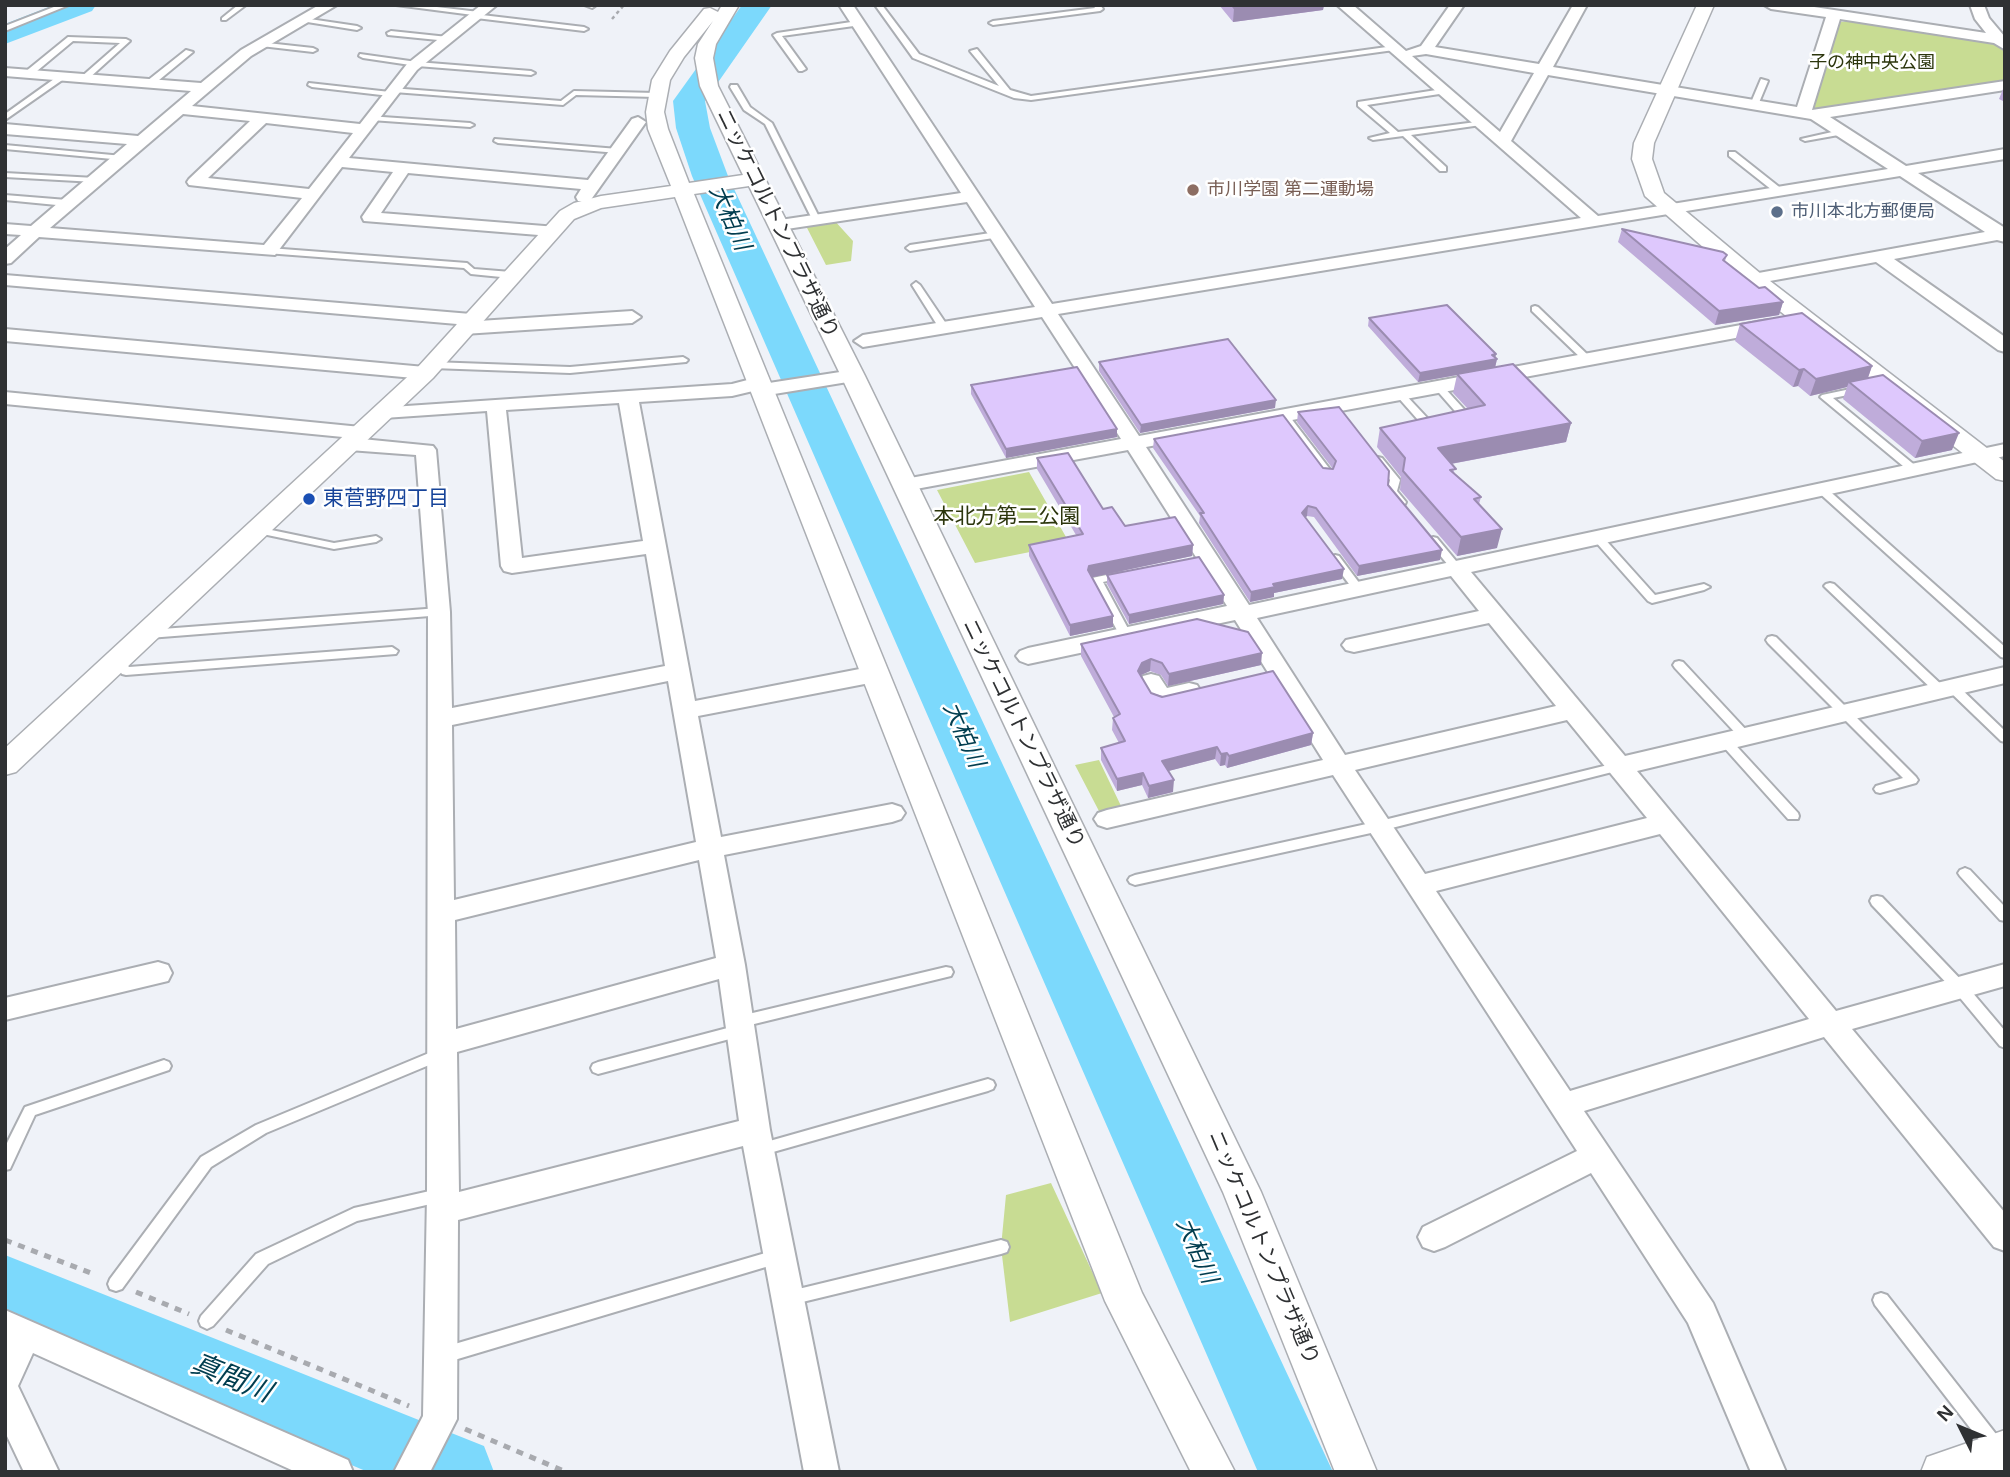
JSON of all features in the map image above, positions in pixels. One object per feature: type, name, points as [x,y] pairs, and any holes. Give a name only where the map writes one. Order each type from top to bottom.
[{"type":"street","points":[[5,259],[67,202],[144,141],[246,53],[330,5]]},
{"type":"street","points":[[717,5],[667,68],[656,95],[658,129],[690,189],[761,386],[1125,1301],[1214,1472]]},
{"type":"street","name":"ニッケコルトンプラザ通り","points":[[731,5],[707,44],[704,58],[709,86],[750,180],[780,225],[853,376],[1241,1192],[1356,1472]]},
{"type":"street","points":[[846,5],[1133,442],[1202,560],[1243,614],[1339,765],[1700,1314],[1769,1472]]},
{"type":"street","points":[[1344,5],[1594,221]]},
{"type":"street","points":[[1426,50],[1457,5]]},
{"type":"street","points":[[1503,141],[1580,5]]},
{"type":"street","points":[[1706,5],[1644,143],[1642,159],[1655,196],[1753,279],[2005,474]]},
{"type":"street","points":[[1771,5],[1826,11],[2001,42]]},
{"type":"street","points":[[1977,5],[1982,19],[2001,42]]},
{"type":"street","points":[[1809,114],[1826,11]]},
{"type":"street","points":[[5,229],[269,251],[416,64],[482,12]]},
{"type":"street","points":[[1397,51],[1426,50],[1809,114],[2005,85]]},
{"type":"street","points":[[5,72],[204,88]]},
{"type":"street","points":[[181,109],[262,118],[367,124]]},
{"type":"street","points":[[1809,114],[2003,234]]},
{"type":"street","points":[[262,118],[195,182],[313,194]]},
{"type":"street","points":[[581,208],[585,192],[638,122]]},
{"type":"street","points":[[5,129],[144,141]]},
{"type":"street","points":[[863,341],[1447,243],[1670,210],[2005,154]]},
{"type":"street","points":[[337,162],[591,185]]},
{"type":"street","points":[[404,168],[370,217],[551,231]]},
{"type":"street","points":[[5,765],[428,369],[567,215],[581,208],[623,198],[750,180]]},
{"type":"street","points":[[780,225],[971,196]]},
{"type":"street","points":[[1753,279],[2003,234]]},
{"type":"street","points":[[1879,256],[2005,346]]},
{"type":"street","points":[[5,280],[468,324],[632,317]]},
{"type":"street","points":[[905,485],[1805,319]]},
{"type":"street","points":[[5,335],[428,369]]},
{"type":"street","points":[[384,412],[732,390],[853,376]]},
{"type":"street","points":[[628,397],[731,965],[757,1140],[822,1472]]},
{"type":"street","points":[[5,398],[355,438],[426,450],[439,612],[443,1202],[441,1356],[440,1419],[411,1472]]},
{"type":"street","points":[[496,405],[512,566],[655,547]]},
{"type":"street","points":[[1028,656],[1233,612],[1243,614],[1359,590],[2005,450]]},
{"type":"street","points":[[1457,569],[2005,1237]]},
{"type":"street","points":[[1354,645],[1495,614]]},
{"type":"street","points":[[439,719],[678,671]]},
{"type":"street","points":[[1253,677],[1280,671]]},
{"type":"street","points":[[683,711],[875,674]]},
{"type":"street","points":[[1620,766],[2005,676]]},
{"type":"street","points":[[1151,682],[1160,698],[1213,686]]},
{"type":"street","points":[[1108,819],[1574,710]]},
{"type":"street","points":[[441,913],[710,848],[892,813]]},
{"type":"street","points":[[1419,885],[1666,823]]},
{"type":"street","points":[[442,1049],[731,965]]},
{"type":"street","points":[[5,1009],[158,973]]},
{"type":"street","points":[[1564,1105],[1831,1024],[2005,975]]},
{"type":"street","points":[[443,1202],[757,1140]]},
{"type":"street","points":[[1434,1237],[1597,1156]]},
{"type":"street","points":[[5,1378],[15,1330],[336,1472]]},
{"type":"street","points":[[5,1394],[42,1472]]},
{"type":"street","points":[[1942,1472],[2000,1457]]},
{"type":"lane","points":[[5,29],[66,5]]},
{"type":"lane","points":[[224,19],[243,5]]},
{"type":"lane","points":[[400,5],[482,12],[584,29]]},
{"type":"lane","points":[[878,5],[916,56],[1009,93],[1031,97],[1397,51]]},
{"type":"lane","points":[[993,23],[1100,9],[1096,5]]},
{"type":"lane","points":[[303,20],[357,28]]},
{"type":"lane","points":[[802,69],[777,35],[858,23]]},
{"type":"lane","points":[[391,33],[448,39]]},
{"type":"lane","points":[[29,74],[71,38],[126,41],[84,78]]},
{"type":"lane","points":[[261,44],[313,50]]},
{"type":"lane","points":[[974,51],[1009,93]]},
{"type":"lane","points":[[150,83],[188,52]]},
{"type":"lane","points":[[363,56],[416,64],[531,73]]},
{"type":"lane","points":[[5,118],[64,76]]},
{"type":"lane","points":[[1754,105],[1764,81]]},
{"type":"lane","points":[[312,85],[563,103],[574,93],[656,95]]},
{"type":"lane","points":[[734,87],[747,108],[768,123],[816,219]]},
{"type":"lane","points":[[1443,92],[1361,104],[1443,169]]},
{"type":"lane","points":[[1373,138],[1481,123]]},
{"type":"lane","points":[[367,124],[470,125]]},
{"type":"lane","points":[[1805,139],[1841,132]]},
{"type":"lane","points":[[498,141],[618,150]]},
{"type":"lane","points":[[5,147],[123,158]]},
{"type":"lane","points":[[1732,154],[1780,192]]},
{"type":"lane","points":[[5,175],[95,180]]},
{"type":"lane","points":[[5,197],[67,202]]},
{"type":"lane","points":[[910,248],[997,235]]},
{"type":"lane","points":[[269,251],[467,266],[471,271],[511,275]]},
{"type":"lane","points":[[916,285],[944,328]]},
{"type":"lane","points":[[1535,309],[1587,359]]},
{"type":"lane","points":[[428,369],[570,370],[683,360]]},
{"type":"lane","points":[[1888,384],[1825,397],[1913,469]]},
{"type":"lane","points":[[1438,386],[1468,420],[1455,422]]},
{"type":"lane","points":[[1399,394],[1430,427],[1443,424]]},
{"type":"lane","points":[[1283,415],[1328,474]]},
{"type":"lane","points":[[1370,450],[1395,480],[1392,491],[1409,511]]},
{"type":"lane","points":[[1821,489],[2005,654]]},
{"type":"lane","points":[[257,530],[334,546],[376,539]]},
{"type":"lane","points":[[1425,530],[1457,569]]},
{"type":"lane","points":[[1598,538],[1652,598],[1704,587]]},
{"type":"lane","points":[[1330,551],[1359,590]]},
{"type":"lane","points":[[1125,634],[1096,580],[1133,573]]},
{"type":"lane","points":[[1830,586],[2005,738]]},
{"type":"lane","points":[[145,634],[439,612]]},
{"type":"lane","points":[[1772,640],[1912,780],[1880,789]]},
{"type":"lane","points":[[117,660],[126,671],[392,651]]},
{"type":"lane","points":[[1679,665],[1793,816]]},
{"type":"lane","points":[[1135,880],[1380,826],[1620,766]]},
{"type":"lane","points":[[1965,873],[2005,916]]},
{"type":"lane","points":[[1877,901],[1961,989],[2005,1042]]},
{"type":"lane","points":[[598,1068],[741,1026],[946,972]]},
{"type":"lane","points":[[116,1283],[206,1162],[261,1129],[442,1049]]},
{"type":"lane","points":[[5,1164],[30,1111],[164,1066]]},
{"type":"lane","points":[[757,1140],[988,1085]]},
{"type":"lane","points":[[207,1321],[262,1259],[354,1215],[443,1202]]},
{"type":"lane","points":[[789,1298],[1001,1247]]},
{"type":"lane","points":[[441,1356],[779,1256]]},
{"type":"lane","points":[[1881,1300],[2000,1457]]},
{"type":"path","points":[[612,19],[624,5]]},
{"type":"path","points":[[5,1240],[116,1283],[566,1472]]},
{"type":"green space","name":"子の神中央公園","points":[[1840,22],[1989,40],[2005,52],[2005,80],[1815,111],[1807,109]]},
{"type":"green space","points":[[834,220],[853,241],[851,261],[826,265],[805,224]]},
{"type":"green space","name":"本北方第二公園","points":[[1029,472],[1070,544],[975,563],[937,490]]},
{"type":"green space","points":[[1099,760],[1122,808],[1100,813],[1075,765]]},
{"type":"green space","points":[[1051,1183],[1102,1293],[1010,1322],[1001,1247],[1006,1195]]},
{"type":"building","points":[[1232,5],[1253,5],[1234,8]]},
{"type":"building","points":[[1622,229],[1723,252],[1727,255],[1723,260],[1759,288],[1765,287],[1783,302],[1719,311]]},
{"type":"building","points":[[1447,305],[1496,354],[1492,355],[1497,359],[1420,373],[1369,318]]},
{"type":"building","points":[[1802,313],[1872,366],[1816,379],[1804,369],[1799,370],[1740,324]]},
{"type":"building","points":[[1228,339],[1276,400],[1141,425],[1099,362]]},
{"type":"building","points":[[1513,364],[1571,423],[1438,448],[1456,469],[1450,470],[1481,497],[1474,499],[1502,529],[1461,537],[1403,471],[1405,458],[1380,428],[1485,405],[1457,374]]},
{"type":"building","points":[[1077,367],[1117,429],[1006,449],[971,385]]},
{"type":"building","points":[[1883,375],[1959,433],[1922,441],[1849,382]]},
{"type":"building","points":[[1339,407],[1389,471],[1388,485],[1442,550],[1359,566],[1316,508],[1308,506],[1302,513],[1344,569],[1273,584],[1275,587],[1251,592],[1200,513],[1204,513],[1154,439],[1283,415],[1323,468],[1333,469],[1336,461],[1298,412]]},
{"type":"building","points":[[1068,453],[1103,509],[1112,507],[1125,526],[1175,517],[1193,545],[1089,566],[1088,570],[1113,616],[1070,625],[1029,545],[1083,534],[1037,458]]},
{"type":"building","points":[[1199,557],[1224,595],[1129,615],[1107,575]]},
{"type":"building","points":[[1197,619],[1248,632],[1262,653],[1169,674],[1162,663],[1151,659],[1142,663],[1138,671],[1151,693],[1162,697],[1273,671],[1313,733],[1229,756],[1227,753],[1221,754],[1217,747],[1162,761],[1174,780],[1149,786],[1143,773],[1117,779],[1101,748],[1125,741],[1113,718],[1120,714],[1081,644]]},
{"type":"waterway","points":[[5,35],[81,5]]},
{"type":"waterway","name":"大柏川","points":[[757,5],[689,101],[693,128],[710,176],[1296,1472]]},
{"type":"waterway","name":"真間川","points":[[5,1286],[457,1472]]},
{"type":"place","name":"市川学園 第二運動場","points":[[1193,190]]},
{"type":"place","name":"市川本北方郵便局","points":[[1777,212]]},
{"type":"place","name":"東菅野四丁目","points":[[309,499]]}]
